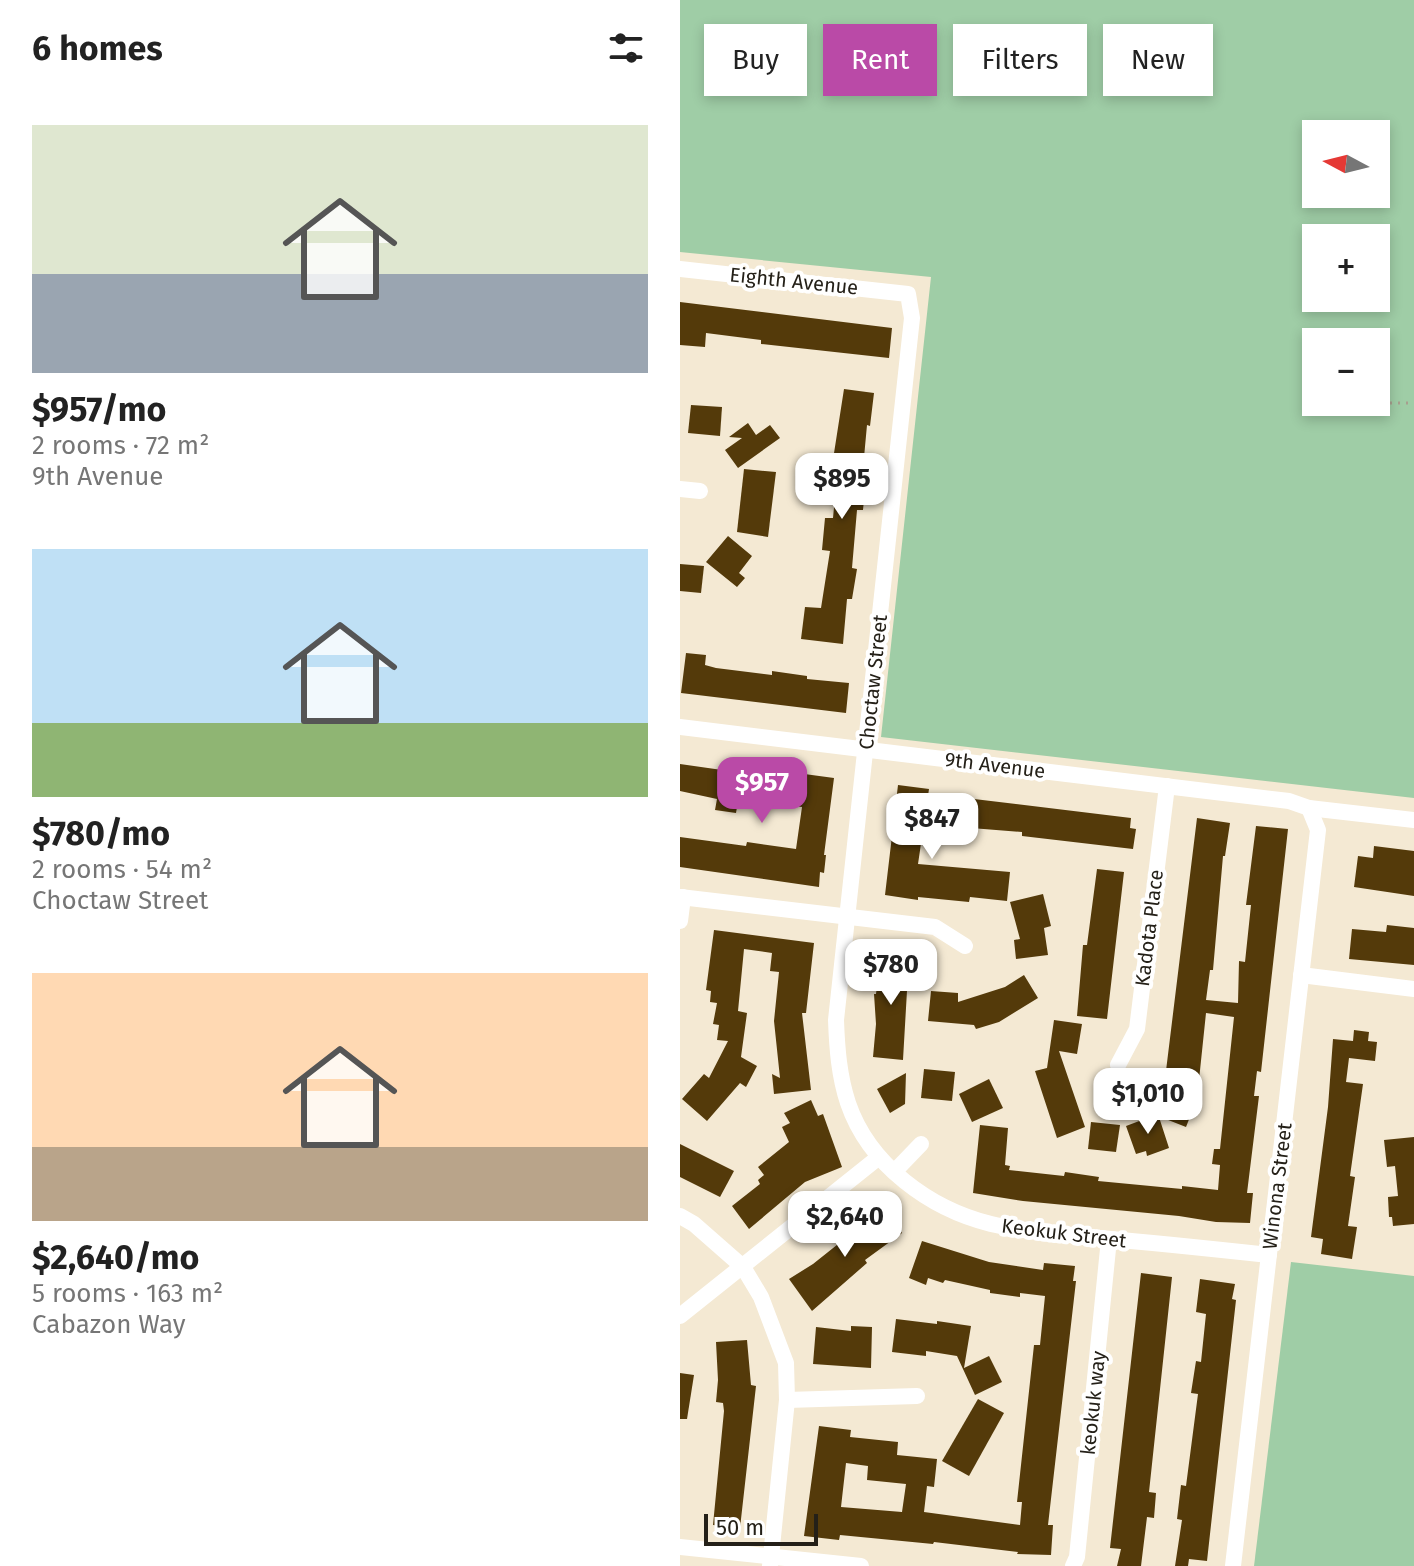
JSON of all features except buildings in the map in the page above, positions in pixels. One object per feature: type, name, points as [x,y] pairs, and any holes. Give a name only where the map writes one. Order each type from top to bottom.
[{"type":"street","name":"Eighth Avenue","points":[[680,269],[908,294]]},
{"type":"street","name":"Choctaw Street","points":[[879,1157],[848,1105],[837,1060],[836,1020],[912,318],[908,294]]},
{"type":"street","points":[[680,489],[700,491]]},
{"type":"street","name":"9th Avenue","points":[[680,727],[1289,801],[1309,808],[1414,820]]},
{"type":"street","name":"Kadota Place","points":[[1118,1065],[1137,1029],[1167,786]]},
{"type":"street","name":"Winona Street","points":[[1233,1566],[1318,830],[1309,808]]},
{"type":"street","points":[[680,921],[681,897],[935,927],[965,946]]},
{"type":"street","points":[[1301,975],[1414,989]]},
{"type":"street","points":[[895,1171],[921,1144]]},
{"type":"street","points":[[680,1316],[879,1157]]},
{"type":"street","name":"Keokuk Street","points":[[879,1157],[911,1186],[948,1210],[991,1224],[1269,1255]]},
{"type":"street","points":[[680,1216],[714,1240],[743,1267],[761,1297],[778,1335],[786,1363],[787,1400],[770,1560]]},
{"type":"street","name":"keokuk way","points":[[1073,1566],[1077,1557],[1109,1239]]},
{"type":"street","points":[[787,1400],[917,1396]]},
{"type":"street","points":[[680,1547],[770,1560],[861,1566]]},
{"type":"path","points":[[1390,403],[1414,403]]},
{"type":"green space","points":[[680,0],[1414,0],[1414,798],[881,737],[931,277],[680,252]]},
{"type":"green space","points":[[1291,1262],[1414,1276],[1414,1566],[1254,1566]]}]
